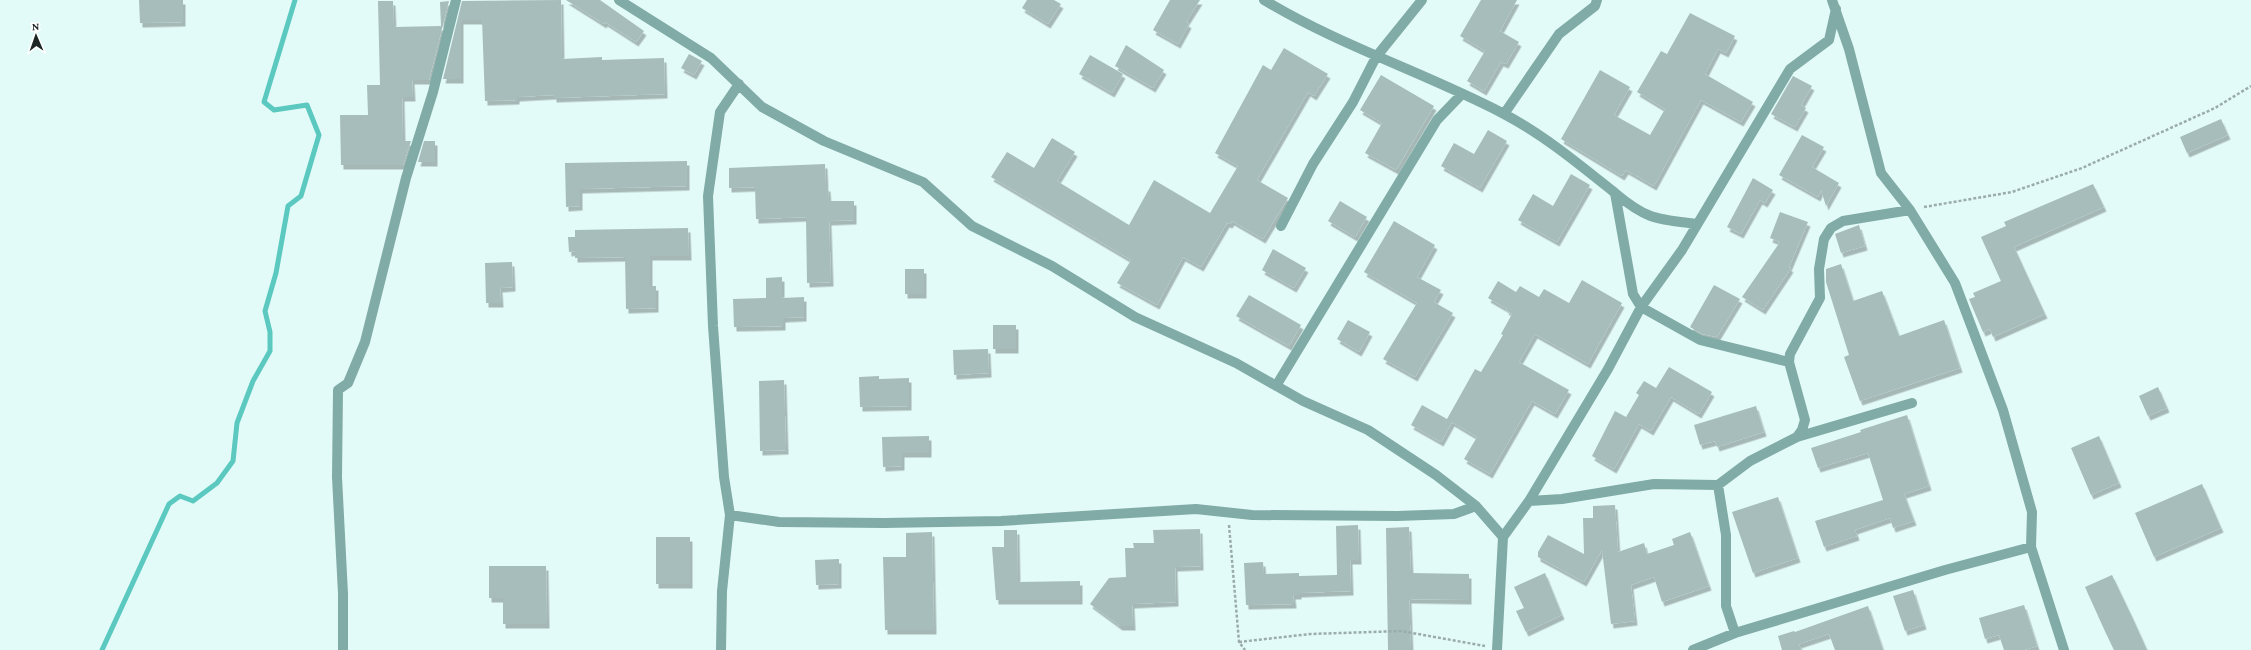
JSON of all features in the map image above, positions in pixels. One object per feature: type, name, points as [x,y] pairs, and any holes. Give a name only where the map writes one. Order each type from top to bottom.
[{"type":"street","points":[[343,650],[343,594],[337,477],[338,390],[348,383],[364,342],[406,178],[434,92],[456,0]]},
{"type":"street","points":[[619,0],[710,58],[762,107],[824,141],[924,182],[972,226],[1052,266],[1135,317],[1236,363],[1302,401],[1368,430],[1436,475],[1476,506],[1503,537]]},
{"type":"street","points":[[1264,0],[1376,57],[1504,114],[1531,130],[1615,193],[1631,207],[1649,217],[1698,224]]},
{"type":"street","points":[[1281,226],[1313,164],[1353,102],[1376,57],[1422,0]]},
{"type":"street","points":[[1504,114],[1559,34],[1595,6],[1597,0]]},
{"type":"street","points":[[1834,4],[1849,49],[1881,173],[1910,210],[1955,283],[2003,410],[2032,512],[2031,547],[2064,650]]},
{"type":"street","points":[[1498,649],[1498,592],[1503,537],[1529,501],[1608,369],[1641,307],[1682,250],[1790,69],[1829,40],[1834,4]]},
{"type":"street","points":[[721,650],[722,591],[730,515],[724,477],[713,326],[708,196],[720,112],[739,84]]},
{"type":"street","points":[[1276,386],[1437,120],[1461,95]]},
{"type":"street","points":[[1615,193],[1633,294],[1641,307],[1700,340],[1789,362]]},
{"type":"street","points":[[1796,437],[1802,430],[1805,420],[1789,362],[1790,354],[1820,298],[1818,269],[1824,240],[1831,228],[1842,221],[1910,210]]},
{"type":"street","points":[[1529,501],[1562,499],[1654,484],[1718,485],[1750,461],[1796,437],[1912,403]]},
{"type":"street","points":[[1718,485],[1726,535],[1726,606],[1735,633]]},
{"type":"street","points":[[730,515],[779,522],[884,523],[1001,521],[1196,509],[1252,514],[1397,516],[1454,514],[1476,506]]},
{"type":"street","points":[[1692,650],[1735,633],[1945,570],[2031,547]]},
{"type":"path","points":[[1910,210],[2012,192],[2082,168],[2215,108],[2251,86]]},
{"type":"path","points":[[1228,512],[1229,552],[1239,642],[1245,650]]},
{"type":"path","points":[[1239,642],[1310,634],[1401,631],[1498,649]]},
{"type":"building","points":[[139,0],[183,0],[183,22],[140,23]]},
{"type":"building","points":[[561,0],[562,59],[602,57],[602,60],[664,58],[665,94],[554,98],[554,95],[517,97],[517,100],[485,101],[482,20],[461,20],[461,79],[443,79],[462,1]]},
{"type":"building","points":[[566,0],[600,0],[644,31],[636,42],[605,22],[604,24]]},
{"type":"building","points":[[1027,0],[1054,0],[1061,4],[1048,24],[1022,8]]},
{"type":"building","points":[[1170,0],[1200,0],[1186,22],[1189,24],[1178,44],[1153,30]]},
{"type":"building","points":[[1481,0],[1517,0],[1500,31],[1519,42],[1506,64],[1501,62],[1484,91],[1467,81],[1485,51],[1460,36]]},
{"type":"building","points":[[378,1],[393,1],[394,27],[441,26],[440,2],[449,1],[429,80],[412,80],[413,97],[402,97],[403,141],[411,141],[403,165],[341,165],[340,115],[368,115],[367,85],[380,85]]},
{"type":"building","points":[[1690,13],[1735,36],[1726,53],[1718,49],[1705,74],[1753,102],[1741,122],[1701,100],[1654,186],[1626,170],[1622,176],[1561,139],[1600,70],[1630,87],[1614,115],[1650,135],[1665,109],[1637,92],[1661,51],[1667,54]]},
{"type":"building","points":[[1126,45],[1164,70],[1153,88],[1115,66]]},
{"type":"building","points":[[1284,48],[1328,74],[1314,96],[1308,92],[1257,180],[1288,198],[1263,239],[1232,221],[1230,224],[1227,223],[1201,267],[1183,257],[1157,305],[1117,283],[1131,260],[991,177],[1007,152],[1034,168],[1052,138],[1075,152],[1057,181],[1129,225],[1154,180],[1210,213],[1238,166],[1215,153],[1263,65],[1271,70]]},
{"type":"building","points":[[689,54],[702,61],[694,75],[681,68]]},
{"type":"building","points":[[1090,55],[1123,74],[1112,93],[1079,74]]},
{"type":"building","points":[[1381,75],[1434,106],[1396,170],[1365,153],[1382,123],[1360,110]]},
{"type":"building","points":[[1793,76],[1812,86],[1801,105],[1806,108],[1795,127],[1771,114]]},
{"type":"building","points":[[2221,119],[2228,135],[2187,153],[2180,137]]},
{"type":"building","points":[[1488,130],[1507,141],[1480,188],[1441,166],[1454,143],[1474,154]]},
{"type":"building","points":[[1802,135],[1824,147],[1812,167],[1839,183],[1826,206],[1821,190],[1818,197],[1779,175]]},
{"type":"building","points":[[424,141],[435,141],[435,162],[418,162]]},
{"type":"building","points":[[687,161],[687,186],[580,189],[580,206],[566,207],[565,163]]},
{"type":"building","points":[[825,164],[826,187],[828,187],[829,201],[854,201],[854,220],[829,221],[831,282],[807,283],[806,217],[756,219],[755,187],[729,188],[729,168]]},
{"type":"building","points":[[1571,174],[1590,185],[1557,242],[1518,220],[1533,194],[1553,206]]},
{"type":"building","points":[[1753,178],[1773,190],[1765,203],[1760,200],[1741,234],[1727,227]]},
{"type":"building","points":[[2093,184],[2104,207],[2014,247],[2045,314],[1993,337],[1990,329],[1983,332],[1969,299],[1975,297],[1973,293],[2001,281],[1981,237],[2006,226],[2004,222]]},
{"type":"building","points":[[1340,201],[1367,217],[1355,237],[1328,221]]},
{"type":"building","points":[[1780,212],[1808,222],[1789,267],[1791,268],[1763,310],[1742,297],[1780,242],[1770,238]]},
{"type":"building","points":[[1394,221],[1435,245],[1417,277],[1441,290],[1434,302],[1453,313],[1415,377],[1383,359],[1417,303],[1364,272]]},
{"type":"building","points":[[1859,225],[1865,246],[1841,253],[1835,234]]},
{"type":"building","points":[[688,228],[689,256],[650,256],[650,286],[656,286],[656,308],[626,309],[625,257],[575,258],[575,251],[569,252],[568,237],[575,237],[575,230]]},
{"type":"building","points":[[1273,249],[1306,268],[1294,288],[1262,270]]},
{"type":"building","points":[[512,262],[513,287],[500,288],[501,303],[486,303],[485,263]]},
{"type":"building","points":[[1841,264],[1853,301],[1882,291],[1899,336],[1944,320],[1960,368],[1860,401],[1844,357],[1849,355],[1826,282],[1826,269]]},
{"type":"building","points":[[905,269],[924,269],[924,294],[905,294]]},
{"type":"building","points":[[782,277],[782,298],[804,297],[804,317],[783,318],[783,326],[734,327],[733,299],[766,298],[766,278]]},
{"type":"building","points":[[1582,280],[1622,303],[1588,364],[1535,334],[1519,362],[1569,390],[1555,414],[1532,401],[1490,474],[1464,459],[1477,437],[1452,422],[1441,442],[1411,425],[1422,405],[1447,419],[1475,369],[1481,372],[1503,335],[1501,334],[1512,314],[1506,310],[1507,309],[1488,298],[1498,281],[1516,292],[1520,286],[1539,297],[1544,289],[1569,303]]},
{"type":"building","points":[[1714,285],[1740,299],[1717,337],[1702,334],[1690,327]]},
{"type":"building","points":[[1249,295],[1301,325],[1289,346],[1236,316]]},
{"type":"building","points":[[1348,320],[1370,332],[1359,352],[1337,339]]},
{"type":"building","points":[[993,325],[1016,325],[1016,349],[993,349]]},
{"type":"building","points":[[988,349],[989,373],[954,375],[953,350]]},
{"type":"building","points":[[1669,367],[1712,392],[1699,414],[1671,397],[1651,431],[1639,424],[1614,469],[1592,456],[1615,411],[1626,417],[1639,395],[1636,393],[1644,381],[1656,388]]},
{"type":"building","points":[[879,376],[879,379],[909,378],[909,406],[860,407],[859,377]]},
{"type":"building","points":[[784,380],[786,450],[760,451],[759,381]]},
{"type":"building","points":[[2158,387],[2167,408],[2148,416],[2139,396]]},
{"type":"building","points":[[1756,406],[1764,432],[1717,447],[1715,441],[1700,445],[1694,425]]},
{"type":"building","points":[[1907,415],[1929,486],[1904,494],[1914,521],[1893,528],[1890,518],[1855,530],[1857,536],[1824,547],[1815,521],[1883,500],[1868,453],[1818,468],[1811,448]]},
{"type":"building","points":[[929,436],[929,453],[902,453],[902,466],[883,467],[882,437]]},
{"type":"building","points":[[2099,436],[2119,483],[2091,495],[2071,448]]},
{"type":"building","points":[[2202,484],[2221,528],[2154,557],[2135,513]]},
{"type":"building","points":[[1778,497],[1798,558],[1753,573],[1732,512]]},
{"type":"building","points":[[1615,505],[1618,552],[1644,543],[1647,554],[1674,545],[1672,539],[1690,532],[1709,586],[1662,602],[1654,577],[1631,585],[1635,621],[1611,624],[1602,550],[1584,582],[1538,557],[1538,552],[1548,535],[1584,554],[1583,518],[1593,518],[1593,506]]},
{"type":"building","points":[[1358,525],[1359,560],[1350,560],[1351,591],[1299,593],[1299,595],[1293,595],[1294,604],[1246,605],[1244,563],[1263,562],[1264,574],[1299,573],[1299,576],[1337,575],[1336,526]]},
{"type":"building","points":[[1409,527],[1411,573],[1469,574],[1469,600],[1409,599],[1411,650],[1388,650],[1386,528]]},
{"type":"building","points":[[1200,529],[1201,566],[1175,567],[1176,602],[1132,604],[1133,626],[1120,626],[1090,604],[1109,578],[1126,577],[1125,548],[1134,548],[1133,543],[1154,543],[1153,530]]},
{"type":"building","points":[[1004,530],[1017,530],[1018,582],[1080,581],[1080,600],[996,600],[992,547],[1004,547]]},
{"type":"building","points":[[932,532],[934,630],[885,630],[883,557],[906,557],[906,533]]},
{"type":"building","points":[[656,537],[690,537],[690,584],[656,584]]},
{"type":"building","points":[[839,559],[839,584],[816,585],[815,560]]},
{"type":"building","points":[[489,566],[546,566],[547,624],[503,624],[503,598],[489,598]]},
{"type":"building","points":[[1545,573],[1562,615],[1526,632],[1516,611],[1524,608],[1514,587]]},
{"type":"building","points":[[2112,575],[2147,650],[2114,650],[2104,629],[2085,587]]},
{"type":"building","points":[[1913,590],[1924,625],[1905,631],[1893,596]]},
{"type":"building","points":[[2024,605],[2037,646],[2024,650],[2004,650],[1999,635],[1985,639],[1979,618]]},
{"type":"building","points":[[1868,606],[1883,650],[1835,650],[1829,634],[1799,644],[1801,650],[1782,650],[1778,636],[1794,631],[1795,632]]},
{"type":"waterway","points":[[102,650],[169,504],[180,496],[193,501],[217,483],[233,461],[237,423],[253,381],[270,351],[270,332],[265,311],[276,273],[288,206],[301,196],[319,135],[307,105],[274,110],[264,102],[295,0]]}]
